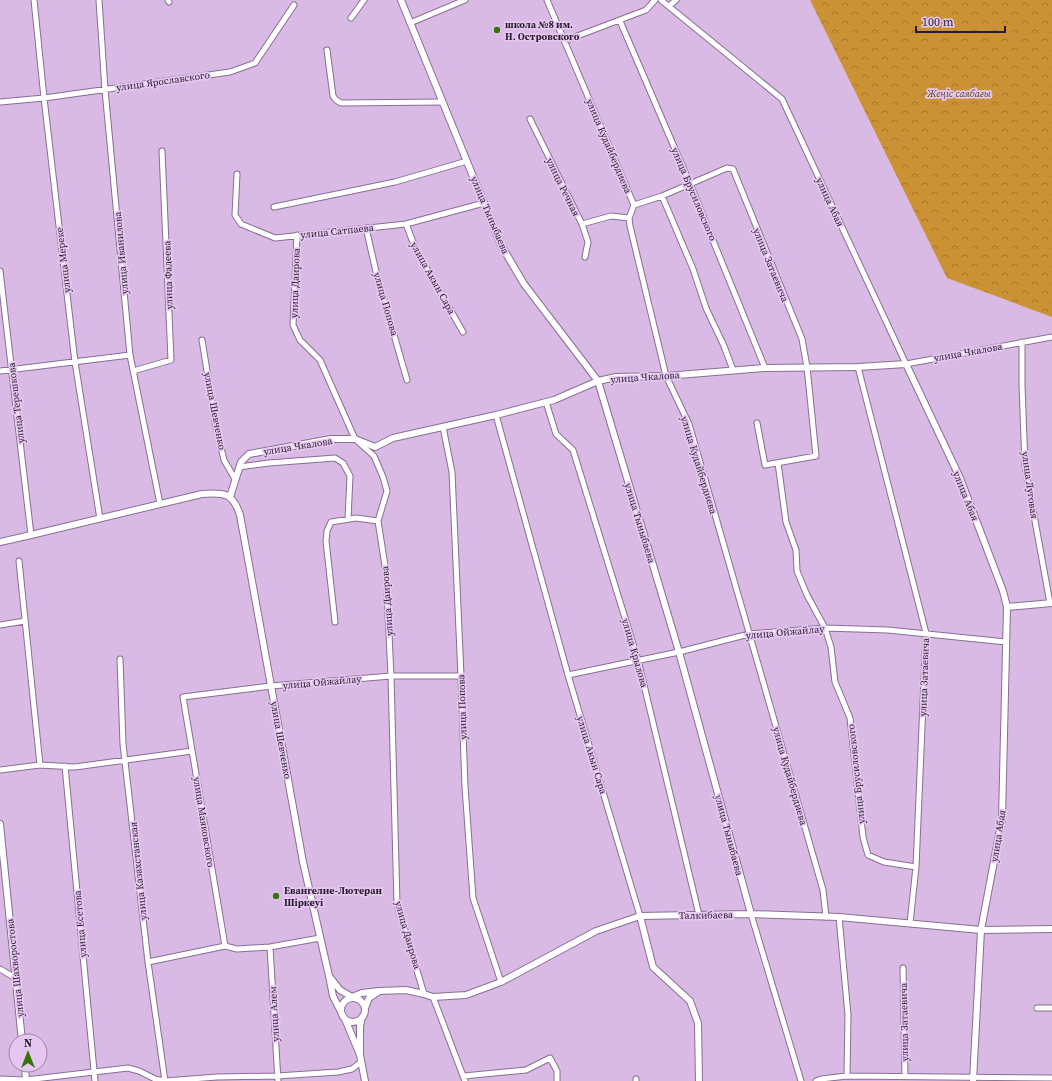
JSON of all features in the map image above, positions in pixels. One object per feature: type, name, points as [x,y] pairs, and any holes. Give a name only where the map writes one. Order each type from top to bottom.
[{"type":"street","name":"улица Мереке","points":[[34,0],[44,98],[76,362],[100,519]]},
{"type":"street","name":"улица Иванилова","points":[[99,0],[105,90],[130,355],[160,504]]},
{"type":"street","points":[[351,18],[364,0]]},
{"type":"street","name":"улица Тыныбаева","points":[[401,0],[501,246],[524,284],[598,381],[679,652],[751,914],[801,1081]]},
{"type":"street","points":[[410,23],[465,0]]},
{"type":"street","name":"улица Кудайбердиева","points":[[547,0],[634,206],[629,218],[666,376],[689,424],[823,890],[826,917]]},
{"type":"street","points":[[564,41],[646,10],[655,0]]},
{"type":"street","name":"улица Абая","points":[[661,0],[782,99],[960,478],[1003,591],[1007,607],[1002,819],[981,930],[973,1080]]},
{"type":"street","points":[[669,6],[676,0]]},
{"type":"street","name":"улица Ярославского","points":[[0,102],[44,98],[230,72],[255,63],[294,5]]},
{"type":"street","name":"улица Брусиловского","points":[[620,21],[690,184],[765,368]]},
{"type":"street","points":[[327,50],[333,96],[341,103],[443,102]]},
{"type":"street","name":"улица Речная","points":[[530,119],[582,224],[588,242],[585,257]]},
{"type":"street","name":"улица Фадеева","points":[[133,371],[171,360],[162,150]]},
{"type":"street","points":[[274,207],[395,182],[467,161]]},
{"type":"street","name":"улица Затаевича","points":[[690,184],[727,168],[733,169],[802,339],[807,367]]},
{"type":"street","name":"улица Сатпаева","points":[[237,174],[234,215],[241,224],[275,238],[406,224],[484,203]]},
{"type":"street","points":[[634,206],[690,184]]},
{"type":"street","points":[[662,196],[693,269],[706,308],[724,346],[733,370]]},
{"type":"street","points":[[582,224],[611,216],[629,218]]},
{"type":"street","name":"улица Акын Сара","points":[[406,224],[416,250],[463,332]]},
{"type":"street","name":"улица Попова","points":[[366,228],[377,276],[407,380]]},
{"type":"street","name":"улица Даирова","points":[[297,235],[293,325],[300,340],[320,360],[355,440],[374,456],[383,476],[387,491],[378,521],[386,572],[391,676],[397,904],[424,994]]},
{"type":"street","name":"улица Терешкова","points":[[0,271],[31,535]]},
{"type":"street","name":"улица Чкалова","points":[[230,497],[241,462],[249,454],[331,439],[355,440],[375,447],[393,438],[496,415],[546,402],[598,381],[616,377],[666,376],[765,368],[858,367],[906,364],[1052,337]]},
{"type":"street","name":"улица Шевченко","points":[[202,340],[224,460],[235,479]]},
{"type":"street","name":"улица Луговая","points":[[1022,342],[1025,466],[1051,603]]},
{"type":"street","points":[[0,371],[130,355]]},
{"type":"street","points":[[757,423],[765,465],[816,456],[807,367]]},
{"type":"street","name":"улица Затаевича","points":[[858,367],[926,633],[916,867],[910,923]]},
{"type":"street","name":"улица Крылова","points":[[546,402],[556,434],[573,450],[638,660],[698,915]]},
{"type":"street","name":"улица Акын Сара","points":[[496,415],[568,675],[640,916],[653,967],[690,1001],[698,1023],[699,1081]]},
{"type":"street","name":"улица Попова","points":[[443,427],[452,472],[462,676],[465,787],[473,898],[501,982]]},
{"type":"street","points":[[239,467],[335,458],[343,463],[350,476],[348,518]]},
{"type":"street","name":"улица Брусиловского","points":[[778,463],[786,522],[796,550],[797,571],[807,595],[825,628],[831,647],[835,682],[850,718],[862,836],[868,855],[884,862],[916,867]]},
{"type":"street","points":[[0,542],[210,493],[225,494],[230,497]]},
{"type":"street","name":"улица Шевченко","points":[[230,497],[237,504],[303,862],[333,996],[340,1010]]},
{"type":"street","points":[[335,622],[326,541],[327,531],[331,522],[348,518],[378,521]]},
{"type":"street","points":[[19,561],[40,765]]},
{"type":"street","points":[[1007,607],[1051,603]]},
{"type":"street","points":[[0,625],[25,621]]},
{"type":"street","name":"улица Ойжайлау","points":[[568,675],[679,652],[749,634],[825,628],[888,630],[1006,642]]},
{"type":"street","name":"улица Казахстанская","points":[[120,659],[123,744],[148,962],[165,1081]]},
{"type":"street","name":"улица Ойжайлау","points":[[183,697],[271,686],[391,676],[462,676]]},
{"type":"street","name":"улица Маяковского","points":[[183,697],[225,946]]},
{"type":"street","points":[[0,770],[40,765],[75,766],[192,751]]},
{"type":"street","name":"улица Есетова","points":[[65,766],[95,1081]]},
{"type":"street","name":"улица Шахворостова","points":[[0,824],[21,1033]]},
{"type":"street","name":"Талкибаева","points":[[432,998],[466,995],[501,982],[596,931],[640,916],[751,914],[839,917],[981,930],[1052,929]]},
{"type":"street","points":[[839,917],[848,1015],[847,1076]]},
{"type":"street","points":[[148,962],[225,946],[237,950],[270,947],[320,938]]},
{"type":"street","name":"улица Алем","points":[[270,947],[277,1079]]},
{"type":"street","name":"улица Затаевича","points":[[903,968],[905,1076]]},
{"type":"street","points":[[0,970],[17,979]]},
{"type":"street","points":[[329,976],[340,990],[352,998],[359,999],[365,1008]]},
{"type":"street","points":[[360,1055],[340,1010],[342,1003],[345,1000],[362,993],[406,990],[424,994],[432,998],[464,1079],[526,1070],[550,1058],[557,1071],[557,1081]]},
{"type":"street","points":[[364,1081],[360,1055],[360,1026],[365,1008],[370,998],[379,991]]},
{"type":"street","points":[[1037,1008],[1052,1008]]},
{"type":"street","points":[[345,1019],[352,1022],[362,1017]]},
{"type":"street","points":[[0,1078],[26,1081],[128,1068],[139,1071],[155,1079],[165,1081],[277,1079],[338,1072],[352,1069],[361,1062]]},
{"type":"street","points":[[816,1081],[847,1076],[905,1076],[973,1080],[1052,1078]]},
{"type":"green space","name":"Жеңіс саябағы","points":[[810,0],[1052,0],[1052,317],[947,278]]},
{"type":"place","name":"школа №8 им. Н. Островского","points":[[497,30]]},
{"type":"place","name":"Евангелие-Лютеран Шіркеуі","points":[[276,896]]}]
